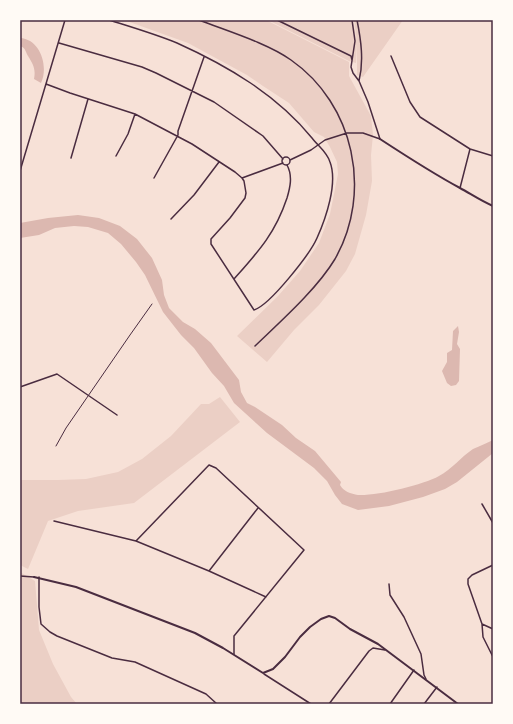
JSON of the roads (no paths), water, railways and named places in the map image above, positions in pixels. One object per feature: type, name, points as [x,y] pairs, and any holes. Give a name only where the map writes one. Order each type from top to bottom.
[{"type":"street","points":[[20,170],[65,20]]},
{"type":"street","points":[[46,84],[135,114],[178,135],[242,178],[246,193],[245,198],[230,218],[211,239],[211,244],[254,310],[260,308],[295,270],[315,242],[331,197],[332,176],[330,161],[322,148],[318,146],[303,126],[285,108],[263,90],[204,56],[177,43],[108,20]]},
{"type":"street","points":[[200,20],[276,51],[291,60],[306,72],[325,93],[335,108],[347,133],[353,155],[355,186],[354,207],[341,247],[326,272],[307,294],[255,346]]},
{"type":"street","points":[[277,20],[335,50],[351,56],[352,61]]},
{"type":"street","points":[[352,20],[355,41],[351,67],[368,102],[380,139]]},
{"type":"street","points":[[357,20],[362,42],[361,75],[359,81]]},
{"type":"street","points":[[59,42],[142,67],[214,102],[263,136],[284,158],[290,160]]},
{"type":"street","points":[[154,178],[178,135],[178,131],[204,56]]},
{"type":"street","points":[[391,56],[410,102],[420,117],[470,149],[493,156]]},
{"type":"street","points":[[71,158],[88,99]]},
{"type":"street","points":[[116,156],[128,134],[135,114]]},
{"type":"street","points":[[287,165],[290,160],[318,146],[325,140],[347,133],[363,133],[380,139],[407,157],[483,202],[493,206]]},
{"type":"street","points":[[460,188],[470,149]]},
{"type":"street","points":[[283,163],[284,158]]},
{"type":"street","points":[[171,219],[194,195],[219,162]]},
{"type":"street","points":[[234,279],[268,240],[282,214],[290,183],[290,173],[287,165],[283,163],[242,178]]},
{"type":"street","points":[[20,387],[57,374],[117,414]]},
{"type":"street","points":[[136,540],[209,465],[216,468],[304,550],[234,636],[234,654]]},
{"type":"street","points":[[482,504],[493,523]]},
{"type":"street","points":[[209,571],[258,508]]},
{"type":"street","points":[[54,521],[136,540],[266,597]]},
{"type":"street","points":[[493,565],[472,575],[468,579],[468,584],[482,624],[483,637],[493,657]]},
{"type":"street","points":[[20,576],[39,577],[76,587],[195,633],[234,654],[311,704]]},
{"type":"street","points":[[39,577],[39,607],[41,624],[50,632],[112,658],[135,662],[206,694],[217,704]]},
{"type":"street","points":[[389,584],[390,594],[404,617],[421,654],[426,679]]},
{"type":"street","points":[[263,673],[273,670],[310,627],[321,619],[329,616],[336,618],[350,629],[387,650],[458,704]]},
{"type":"street","points":[[482,624],[493,629]]},
{"type":"street","points":[[330,704],[369,651],[373,648],[387,650]]},
{"type":"street","points":[[390,704],[414,670]]},
{"type":"street","points":[[424,704],[437,687]]},
{"type":"lane","points":[[56,446],[88,396],[152,304]]}]
